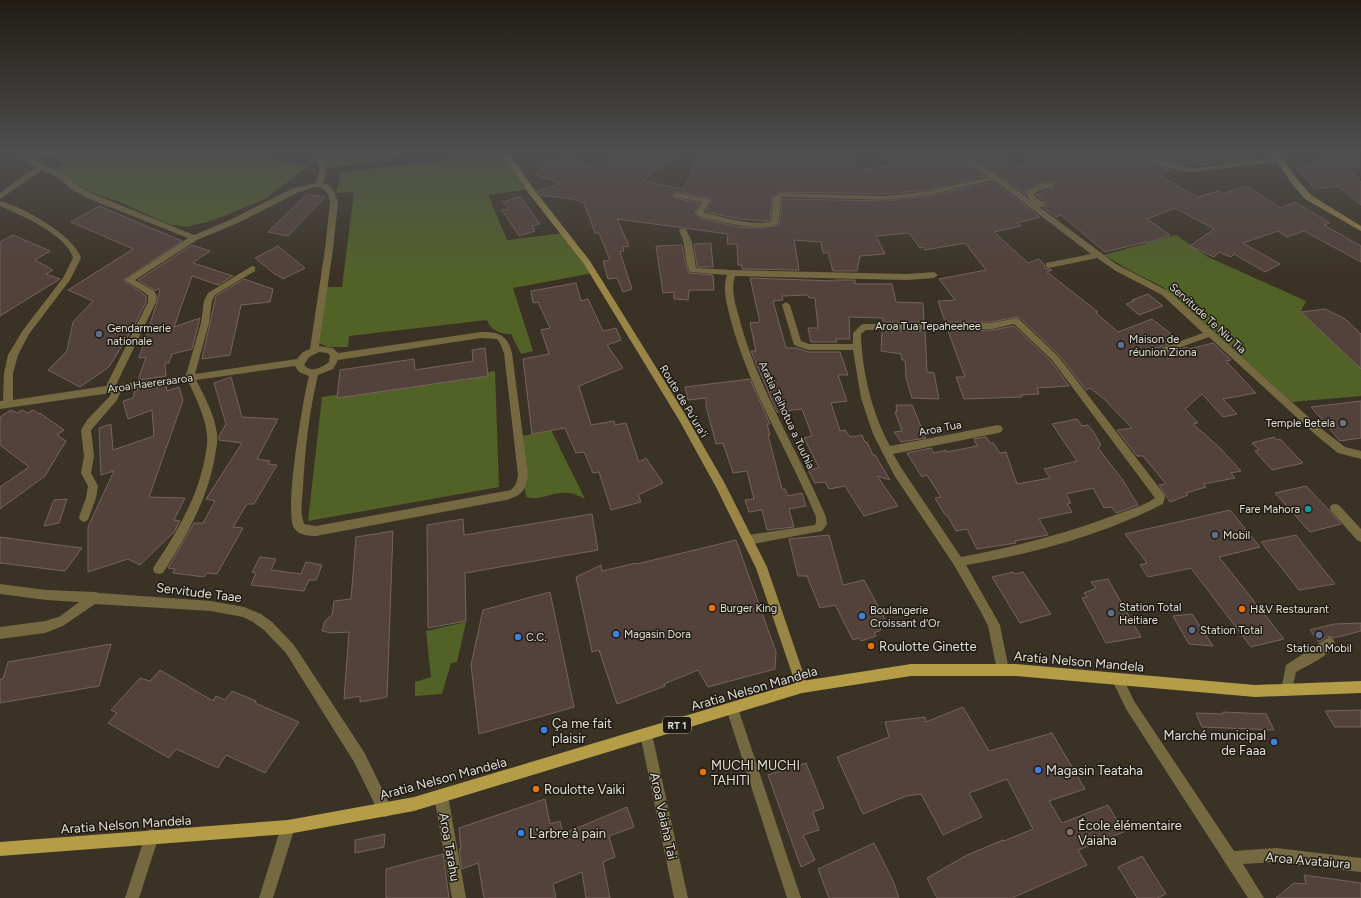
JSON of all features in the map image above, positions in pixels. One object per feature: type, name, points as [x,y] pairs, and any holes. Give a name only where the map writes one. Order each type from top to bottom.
[{"type":"main road","name":"Route de Pu'ura'i","points":[[532,193],[593,273],[682,417],[720,484],[762,566],[802,687]]},
{"type":"main road","points":[[1304,193],[1308,197],[1361,229]]},
{"type":"main road","name":"Aratia Nelson Mandela","points":[[0,848],[288,827],[385,810],[441,796],[802,687],[911,670],[1015,670],[1255,691],[1361,687]]},
{"type":"street","points":[[85,193],[194,238]]},
{"type":"street","points":[[84,517],[91,498],[93,486],[86,473],[89,456],[86,430],[90,423],[114,398],[113,388],[152,302],[153,296],[151,292],[129,280],[194,238],[235,221],[290,193]]},
{"type":"street","points":[[314,350],[329,249],[334,202],[330,193]]},
{"type":"street","points":[[676,194],[706,201],[700,213],[703,215],[730,221],[768,225],[775,222],[777,197],[780,195],[886,198],[928,193]]},
{"type":"street","name":"Servitude Te Niu Tia","points":[[1015,193],[1097,255],[1125,274],[1165,292],[1209,334],[1333,444],[1342,450],[1361,455]]},
{"type":"street","points":[[1030,193],[1032,198],[1042,206],[1043,214]]},
{"type":"street","points":[[0,203],[65,239],[75,249],[77,258],[68,277],[27,331],[13,354],[8,370],[4,404]]},
{"type":"street","points":[[683,231],[689,238],[691,265],[693,270],[732,273],[908,277],[934,275]]},
{"type":"street","points":[[1048,265],[1097,255]]},
{"type":"street","points":[[159,569],[176,543],[199,498],[209,461],[212,434],[198,393],[190,378],[199,341],[206,323],[208,301],[212,293],[252,268]]},
{"type":"street","name":"Aratia Teihotua a Tuuhia","points":[[732,273],[729,290],[740,342],[757,386],[822,517],[821,526],[816,529],[748,540]]},
{"type":"street","points":[[786,305],[797,343],[808,347],[857,347]]},
{"type":"street","name":"Aroa Tua Tepaheehee","points":[[958,562],[1020,551],[1131,514],[1160,501],[1158,495],[1130,460],[1055,358],[1016,321],[992,326],[864,327],[857,333],[857,347],[866,398],[878,434],[886,451],[958,562],[994,625],[1003,670]]},
{"type":"street","points":[[314,373],[306,419],[296,500],[296,520],[298,526],[303,529],[316,531],[462,505],[515,493],[521,485],[523,475],[510,368],[505,341],[500,337],[493,334],[481,335],[335,357]]},
{"type":"street","points":[[1156,353],[1209,334]]},
{"type":"street","points":[[314,350],[329,350],[335,357],[330,366],[320,372],[309,372],[301,369],[299,365],[307,354],[314,350]]},
{"type":"street","name":"Aroa Haereraaroa","points":[[4,404],[300,362]]},
{"type":"street","name":"Aroa Tua","points":[[886,451],[998,429]]},
{"type":"street","points":[[1335,508],[1361,537]]},
{"type":"street","name":"Servitude Taae","points":[[0,589],[46,594],[211,606],[244,612],[257,618],[268,626],[290,649],[359,758],[385,810]]},
{"type":"street","points":[[0,632],[45,627],[63,621],[95,597]]},
{"type":"street","points":[[1287,690],[1290,669],[1317,653],[1329,643]]},
{"type":"street","points":[[1118,680],[1130,705],[1257,898]]},
{"type":"street","points":[[732,708],[794,898]]},
{"type":"street","name":"Aroa Vaiaha Tai","points":[[646,734],[681,898]]},
{"type":"street","name":"Aroa Tarahu","points":[[441,796],[459,898]]},
{"type":"street","points":[[266,898],[288,827]]},
{"type":"street","points":[[132,898],[152,836]]},
{"type":"street","name":"Aroa Avataiura","points":[[1231,858],[1276,855],[1361,865]]},
{"type":"green space","points":[[94,193],[273,193],[265,199],[214,220],[187,227],[168,224],[118,201]]},
{"type":"green space","points":[[354,193],[503,193],[488,195],[507,240],[563,233],[593,273],[513,288],[533,351],[521,354],[511,334],[496,331],[487,320],[349,336],[348,347],[328,347],[316,342],[327,287],[342,287]]},
{"type":"green space","points":[[1176,235],[1208,257],[1306,301],[1301,311],[1361,368],[1361,396],[1292,402],[1163,287],[1104,255]]},
{"type":"green space","points":[[495,371],[499,487],[308,521],[322,397]]},
{"type":"green space","points":[[551,430],[585,499],[569,493],[558,493],[536,498],[526,497],[518,437]]},
{"type":"green space","points":[[466,622],[457,662],[451,663],[442,694],[415,696],[415,682],[431,677],[426,631]]},
{"type":"building","points":[[538,193],[675,193],[672,194],[674,198],[700,203],[695,213],[700,218],[739,227],[759,228],[779,225],[783,199],[886,201],[943,193],[1008,193],[1040,217],[1017,223],[1021,226],[994,232],[1028,263],[1039,259],[1044,264],[1045,268],[1052,270],[1047,272],[1098,312],[1096,313],[1118,332],[1152,319],[1179,340],[1152,350],[1151,354],[1153,356],[1160,356],[1187,347],[1189,349],[1213,343],[1231,360],[1226,361],[1256,393],[1223,399],[1237,414],[1223,417],[1202,394],[1185,409],[1198,423],[1193,424],[1220,448],[1241,471],[1231,473],[1235,478],[1203,484],[1206,487],[1186,493],[1188,495],[1170,502],[1159,485],[1166,484],[1143,456],[1137,456],[1117,430],[1132,428],[1103,398],[1090,388],[1086,390],[1059,355],[1020,318],[1016,317],[992,322],[945,322],[938,301],[955,300],[939,279],[986,270],[965,243],[925,250],[923,247],[920,248],[909,233],[876,236],[885,254],[860,256],[857,271],[833,271],[828,253],[823,253],[821,242],[794,240],[799,270],[742,269],[742,265],[738,265],[737,244],[727,244],[728,234],[617,219],[629,246],[623,247],[624,251],[620,252],[632,289],[623,292],[617,278],[608,279],[603,261],[610,260],[599,233],[595,233],[584,203],[572,199],[540,195]]},
{"type":"building","points":[[682,193],[779,193],[772,197],[770,220],[764,221],[739,219],[706,212],[711,202],[709,198]]},
{"type":"building","points":[[828,193],[897,193],[886,194]]},
{"type":"building","points":[[1041,193],[1190,193],[1197,197],[1212,193],[1257,193],[1281,208],[1295,202],[1330,223],[1324,225],[1361,246],[1361,262],[1304,231],[1287,237],[1278,231],[1243,243],[1280,264],[1265,272],[1234,254],[1231,257],[1219,252],[1214,257],[1190,246],[1214,229],[1175,208],[1147,219],[1170,235],[1148,243],[1146,242],[1105,252],[1061,215],[1056,217],[1044,208],[1046,207],[1045,202],[1036,195]]},
{"type":"building","points":[[1346,193],[1361,193],[1361,205]]},
{"type":"building","points":[[307,194],[325,197],[288,236],[268,232]]},
{"type":"building","points":[[521,197],[540,224],[532,226],[535,231],[519,236],[502,210],[508,209],[503,202]]},
{"type":"building","points":[[99,206],[182,241],[124,280],[146,296],[146,302],[133,328],[109,367],[80,387],[48,370],[67,351],[73,322],[93,301],[68,290],[133,249],[71,222]]},
{"type":"building","points":[[13,235],[50,251],[35,260],[53,270],[46,274],[60,279],[0,316],[0,242]]},
{"type":"building","points":[[711,243],[713,267],[697,267],[694,244]]},
{"type":"building","points":[[192,245],[210,251],[193,263],[233,276],[218,285],[192,276],[174,327],[200,318],[192,349],[172,354],[169,363],[165,363],[166,376],[138,380],[146,357],[139,358],[160,290],[158,289],[156,291],[138,280]]},
{"type":"building","points":[[682,245],[685,262],[689,273],[713,275],[714,290],[689,290],[688,300],[674,299],[674,292],[663,293],[656,246]]},
{"type":"building","points":[[278,246],[305,268],[283,279],[255,258]]},
{"type":"building","points":[[750,278],[836,281],[835,280],[855,280],[855,284],[892,284],[896,302],[923,303],[924,322],[883,322],[883,318],[849,317],[850,339],[836,339],[837,342],[811,342],[808,328],[818,328],[815,298],[809,298],[808,295],[782,296],[783,300],[773,301],[786,348],[797,348],[808,352],[840,352],[848,375],[838,375],[847,401],[831,403],[840,431],[845,430],[850,437],[862,435],[873,455],[875,455],[890,480],[877,476],[898,506],[864,516],[845,486],[829,489],[825,482],[815,483],[808,470],[819,468],[804,438],[812,436],[802,409],[777,412],[751,351],[756,351],[750,323],[760,322]]},
{"type":"building","points":[[244,279],[273,289],[270,302],[241,305],[230,355],[202,359],[216,296]]},
{"type":"building","points":[[576,283],[581,301],[588,299],[603,331],[616,328],[621,340],[607,345],[623,368],[579,386],[591,425],[614,421],[615,425],[626,423],[639,462],[646,458],[663,483],[638,495],[641,502],[611,510],[599,472],[593,473],[584,452],[576,453],[565,428],[532,434],[523,359],[549,354],[541,330],[550,328],[538,302],[533,303],[531,291]]},
{"type":"building","points":[[1148,294],[1163,306],[1139,315],[1126,304],[1134,301],[1132,300]]},
{"type":"building","points":[[1325,309],[1345,319],[1361,334],[1361,369],[1301,312]]},
{"type":"building","points":[[1014,326],[1051,361],[1069,386],[1037,388],[1039,394],[1021,395],[1022,397],[964,399],[956,377],[965,377],[948,331],[992,330]]},
{"type":"building","points":[[882,331],[925,331],[927,372],[934,373],[939,399],[912,398],[906,378],[905,360],[902,360],[901,354],[881,351]]},
{"type":"building","points":[[485,348],[488,376],[337,398],[340,370],[414,359],[415,370],[473,361],[472,350]]},
{"type":"building","points":[[231,377],[242,417],[278,419],[257,459],[270,461],[268,464],[277,465],[254,504],[247,504],[233,527],[243,528],[217,574],[207,573],[204,577],[173,573],[175,569],[168,568],[194,523],[203,523],[215,501],[206,499],[242,443],[219,440],[219,436],[226,424],[214,383]]},
{"type":"building","points":[[750,379],[770,424],[767,424],[770,435],[768,435],[782,489],[785,489],[788,496],[802,493],[806,506],[789,509],[794,527],[767,530],[762,510],[749,512],[745,500],[754,499],[747,471],[733,473],[723,443],[716,444],[706,406],[706,398],[688,400],[685,387]]},
{"type":"building","points":[[166,386],[167,391],[179,387],[183,400],[149,497],[185,498],[174,520],[180,521],[174,532],[140,565],[128,559],[88,572],[88,527],[114,471],[101,475],[99,428],[111,424],[113,450],[154,436],[152,410],[128,419],[123,401],[133,398],[135,390]]},
{"type":"building","name":"Temple Betela","points":[[1361,401],[1361,438],[1340,441],[1311,407]]},
{"type":"building","points":[[896,405],[912,405],[926,438],[901,442],[894,432],[902,431],[895,412],[897,412]]},
{"type":"building","points":[[11,410],[17,413],[22,410],[27,413],[33,410],[39,414],[40,413],[64,430],[57,435],[66,441],[45,476],[0,509],[0,487],[29,467],[0,445],[0,417]]},
{"type":"building","points":[[1077,419],[1082,426],[1088,425],[1093,431],[1101,445],[1098,448],[1122,479],[1138,505],[1116,513],[1112,507],[1104,508],[1093,488],[1066,494],[1071,503],[1067,504],[1072,512],[1039,519],[1048,535],[1015,541],[1016,543],[977,549],[967,529],[956,531],[935,498],[941,497],[927,475],[922,477],[907,453],[931,448],[934,453],[946,450],[947,452],[977,446],[974,439],[986,437],[990,443],[993,443],[1000,453],[1006,452],[1017,484],[1050,478],[1044,469],[1077,461],[1052,424]]},
{"type":"building","points":[[1274,437],[1277,440],[1280,439],[1303,463],[1272,470],[1255,451],[1259,450],[1252,443]]},
{"type":"building","name":"Fare Mahora","points":[[1306,486],[1341,524],[1310,532],[1275,493]]},
{"type":"building","points":[[67,499],[59,523],[44,526],[54,500]]},
{"type":"building","points":[[1230,510],[1260,547],[1219,557],[1284,639],[1251,647],[1191,568],[1148,577],[1140,565],[1147,563],[1125,534]]},
{"type":"building","points":[[592,514],[598,550],[465,573],[466,621],[428,628],[427,525],[463,519],[464,535]]},
{"type":"building","points":[[393,531],[387,697],[360,702],[360,696],[344,699],[349,632],[331,633],[322,631],[325,621],[332,615],[334,601],[351,599],[356,537]]},
{"type":"building","points":[[829,535],[843,585],[864,580],[887,623],[879,626],[881,630],[874,633],[876,636],[861,641],[859,638],[853,640],[835,605],[820,608],[807,576],[798,576],[789,539]]},
{"type":"building","points":[[1296,535],[1335,584],[1299,590],[1261,542]]},
{"type":"building","points":[[0,537],[82,548],[65,571],[0,563]]},
{"type":"building","points":[[736,540],[776,652],[775,669],[708,687],[698,670],[664,684],[665,686],[617,704],[599,650],[592,652],[576,577],[601,565],[602,571]]},
{"type":"building","points":[[260,557],[276,559],[271,570],[301,574],[306,562],[322,565],[316,580],[309,580],[304,591],[251,585],[256,573],[252,572]]},
{"type":"building","points":[[1013,572],[1015,574],[1023,572],[1051,614],[1020,623],[992,577]]},
{"type":"building","name":"Station Total Heitiare","points":[[1108,579],[1141,637],[1106,643],[1082,598],[1087,597],[1084,593],[1096,588],[1091,582]]},
{"type":"building","name":"C.C.","points":[[550,592],[574,707],[479,734],[471,665],[483,610]]},
{"type":"building","name":"Station Total","points":[[1192,614],[1213,646],[1189,644],[1173,616]]},
{"type":"building","points":[[1361,623],[1361,631],[1334,638],[1328,636],[1319,642],[1310,630],[1334,624]]},
{"type":"building","points":[[111,644],[99,686],[0,703],[0,679],[3,679],[8,662]]},
{"type":"building","points":[[160,670],[213,701],[216,696],[225,700],[232,691],[256,701],[255,703],[299,722],[265,773],[226,755],[218,768],[176,749],[169,758],[108,723],[117,713],[111,710],[140,678],[150,681]]},
{"type":"building","points":[[963,707],[989,751],[1052,733],[1085,789],[1049,801],[1062,823],[1108,805],[1124,832],[1078,850],[1087,865],[1012,898],[937,898],[927,878],[967,855],[1033,829],[1007,779],[969,793],[982,817],[943,835],[921,794],[906,796],[863,814],[837,757],[889,737],[885,722],[925,717],[926,722]]},
{"type":"building","points":[[1361,710],[1361,727],[1335,727],[1325,711]]},
{"type":"building","points":[[1223,712],[1266,714],[1274,730],[1202,727],[1196,713],[1223,714]]},
{"type":"building","points":[[806,763],[824,808],[813,812],[819,830],[803,835],[815,860],[801,867],[768,775]]},
{"type":"building","points":[[545,799],[550,824],[560,821],[563,834],[627,807],[634,827],[609,836],[615,857],[603,862],[610,898],[586,898],[582,872],[553,884],[556,898],[484,898],[478,863],[462,869],[459,849],[461,849],[459,828]]},
{"type":"building","points":[[385,834],[384,847],[355,853],[355,840]]},
{"type":"building","points":[[874,843],[894,883],[899,898],[829,898],[818,869]]},
{"type":"building","points":[[443,854],[449,898],[386,898],[386,869]]},
{"type":"building","points":[[1142,856],[1166,894],[1157,898],[1137,898],[1118,867]]},
{"type":"building","points":[[1304,875],[1361,883],[1361,898],[1276,898],[1294,883],[1306,884]]},
{"type":"place","name":"Gendarmerie nationale","points":[[99,334]]},
{"type":"place","name":"Maison de réunion Ziona","points":[[1121,345]]},
{"type":"place","name":"Temple Betela","points":[[1343,423]]},
{"type":"place","name":"Fare Mahora","points":[[1308,509]]},
{"type":"place","name":"Mobil","points":[[1215,535]]},
{"type":"place","name":"Burger King","points":[[712,608]]},
{"type":"place","name":"H&V Restaurant","points":[[1242,609]]},
{"type":"place","name":"Station Total Heitiare","points":[[1111,613]]},
{"type":"place","name":"Boulangerie Croissant d'Or","points":[[862,616]]},
{"type":"place","name":"Station Total","points":[[1192,630]]},
{"type":"place","name":"Magasin Dora","points":[[616,634]]},
{"type":"place","name":"Station Mobil","points":[[1319,635]]},
{"type":"place","name":"C.C.","points":[[518,637]]},
{"type":"place","name":"Roulotte Ginette","points":[[871,646]]},
{"type":"place","name":"Ça me fait plaisir","points":[[544,730]]},
{"type":"place","name":"Marché municipal de Faaa","points":[[1274,742]]},
{"type":"place","name":"Magasin Teataha","points":[[1038,770]]},
{"type":"place","name":"MUCHI MUCHI TAHITI","points":[[703,772]]},
{"type":"place","name":"Roulotte Vaiki","points":[[536,789]]},
{"type":"place","name":"École élémentaire Vaiaha","points":[[1070,832]]},
{"type":"place","name":"L'arbre à pain","points":[[521,833]]}]
